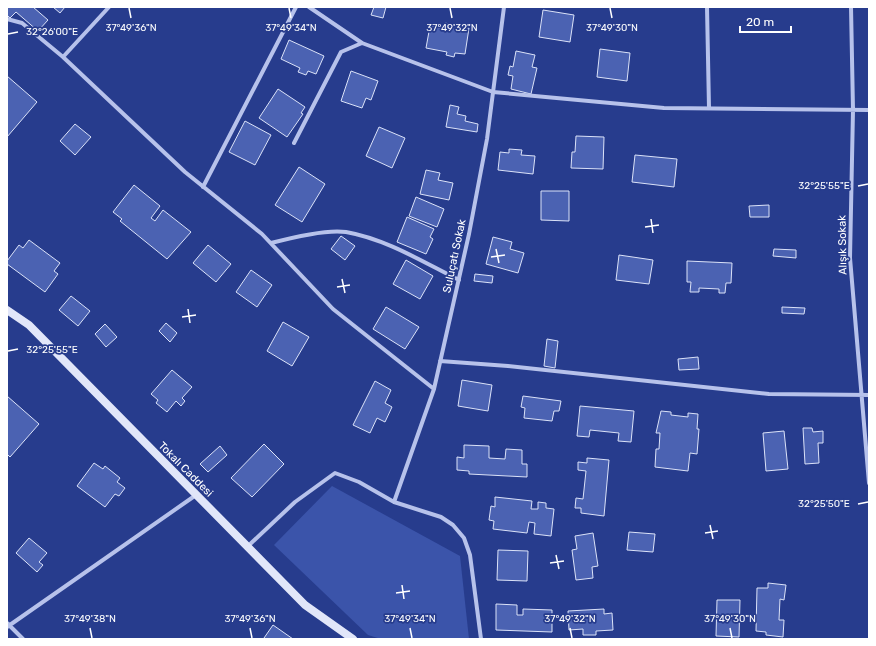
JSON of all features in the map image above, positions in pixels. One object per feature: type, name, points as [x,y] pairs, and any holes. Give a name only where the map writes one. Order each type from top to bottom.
[{"type":"street","points":[[63,57],[109,7]]},
{"type":"street","points":[[203,187],[296,7]]},
{"type":"street","points":[[309,7],[362,43],[493,92],[664,108],[869,110]]},
{"type":"street","name":"Suluçatı Sokak","points":[[394,502],[434,389],[487,139],[504,7]]},
{"type":"street","points":[[707,7],[709,108]]},
{"type":"street","name":"Alışık Sokak","points":[[851,7],[853,110],[850,258],[869,483]]},
{"type":"street","points":[[7,19],[22,22],[63,57],[185,172],[271,243],[334,309],[434,389]]},
{"type":"street","points":[[294,143],[341,52],[362,43]]},
{"type":"street","points":[[271,243],[300,235],[345,232],[382,242],[458,280]]},
{"type":"street","name":"Tokalı Caddesi","points":[[7,310],[29,326],[305,605],[353,639]]},
{"type":"street","points":[[440,361],[508,366],[769,394],[869,395]]},
{"type":"street","points":[[247,547],[295,502],[335,473],[359,482],[394,502],[441,517],[453,525],[464,538],[470,555],[481,639]]},
{"type":"street","points":[[23,639],[8,625],[196,495]]},
{"type":"shaded area","points":[[332,486],[460,556],[469,639],[381,639],[368,635],[274,545]]},
{"type":"building","points":[[7,7],[33,7],[48,20],[38,31],[16,12],[10,18],[7,15]]},
{"type":"building","points":[[53,7],[65,7],[60,13]]},
{"type":"building","points":[[374,7],[386,7],[383,18],[371,15]]},
{"type":"building","points":[[543,10],[574,15],[570,42],[539,37]]},
{"type":"building","points":[[445,23],[469,28],[465,54],[455,53],[454,57],[446,55],[447,52],[426,48],[430,26],[444,29]]},
{"type":"building","points":[[289,40],[324,56],[316,74],[308,71],[306,75],[298,72],[300,68],[281,59]]},
{"type":"building","points":[[600,49],[630,53],[627,81],[597,77]]},
{"type":"building","points":[[516,51],[535,55],[532,67],[537,68],[531,94],[511,89],[513,76],[508,75],[510,66],[513,67]]},
{"type":"building","points":[[351,71],[378,81],[371,100],[366,98],[362,108],[341,101]]},
{"type":"building","points":[[7,76],[37,102],[7,137]]},
{"type":"building","points":[[278,89],[305,107],[301,113],[303,114],[287,137],[259,118]]},
{"type":"building","points":[[450,105],[459,107],[457,114],[466,116],[465,121],[478,124],[477,132],[446,127]]},
{"type":"building","points":[[245,121],[271,135],[255,165],[229,152]]},
{"type":"building","points":[[75,124],[91,137],[75,155],[60,141]]},
{"type":"building","points":[[379,127],[405,138],[392,168],[366,156]]},
{"type":"building","points":[[576,136],[604,137],[603,169],[571,168],[572,152],[575,152]]},
{"type":"building","points":[[509,149],[522,150],[521,155],[535,156],[533,174],[498,170],[500,152],[509,153]]},
{"type":"building","points":[[635,155],[677,159],[674,187],[632,182]]},
{"type":"building","points":[[299,167],[325,184],[302,222],[275,205]]},
{"type":"building","points":[[426,170],[440,173],[438,180],[453,183],[449,200],[420,194]]},
{"type":"building","points":[[134,185],[160,206],[151,218],[155,221],[163,210],[191,232],[167,259],[120,221],[122,219],[113,212]]},
{"type":"building","points":[[541,191],[569,191],[569,221],[541,220]]},
{"type":"building","points":[[416,197],[444,209],[437,227],[409,216]]},
{"type":"building","points":[[769,205],[769,217],[750,217],[749,206]]},
{"type":"building","points":[[407,217],[434,229],[430,237],[433,239],[426,254],[397,242]]},
{"type":"building","points":[[341,236],[355,246],[345,260],[331,249]]},
{"type":"building","points":[[493,237],[512,242],[510,249],[524,253],[518,273],[486,264]]},
{"type":"building","points":[[29,240],[60,263],[54,271],[58,274],[45,292],[7,264],[7,261],[19,245],[23,248]]},
{"type":"building","points":[[208,245],[231,264],[216,282],[193,263]]},
{"type":"building","points":[[774,249],[796,250],[796,258],[773,256]]},
{"type":"building","points":[[619,255],[653,260],[649,284],[616,280]]},
{"type":"building","points":[[406,260],[433,276],[420,299],[393,284]]},
{"type":"building","points":[[687,261],[732,263],[731,283],[726,283],[725,293],[719,293],[719,289],[699,288],[699,292],[690,292],[691,282],[687,282]]},
{"type":"building","points":[[251,270],[272,285],[257,307],[236,292]]},
{"type":"building","points":[[475,274],[493,276],[492,283],[474,281]]},
{"type":"building","points":[[71,296],[90,311],[78,326],[59,310]]},
{"type":"building","points":[[386,307],[419,327],[405,349],[373,329]]},
{"type":"building","points":[[782,307],[805,308],[804,314],[782,313]]},
{"type":"building","points":[[283,322],[309,337],[292,366],[267,351]]},
{"type":"building","points":[[166,323],[177,333],[170,342],[159,331]]},
{"type":"building","points":[[105,324],[117,337],[106,347],[95,334]]},
{"type":"building","points":[[547,339],[558,341],[555,368],[544,366]]},
{"type":"building","points":[[698,357],[699,369],[679,370],[678,359]]},
{"type":"building","points":[[172,370],[192,387],[182,398],[185,401],[181,406],[176,401],[167,412],[156,403],[158,400],[151,394]]},
{"type":"building","points":[[462,380],[492,385],[488,411],[458,406]]},
{"type":"building","points":[[375,381],[391,390],[385,403],[392,407],[385,422],[377,418],[370,433],[353,425]]},
{"type":"building","points":[[7,396],[39,424],[10,457],[7,454]]},
{"type":"building","points":[[523,396],[561,401],[559,411],[554,411],[552,421],[524,418],[525,408],[521,407]]},
{"type":"building","points":[[580,406],[634,411],[631,442],[618,441],[619,433],[590,430],[589,437],[577,436]]},
{"type":"building","points":[[661,411],[671,412],[671,415],[688,417],[688,413],[698,414],[697,429],[699,429],[697,454],[690,453],[688,471],[655,467],[656,449],[659,449],[660,433],[656,433]]},
{"type":"building","points":[[803,428],[812,428],[813,432],[823,431],[823,443],[818,443],[819,463],[805,464]]},
{"type":"building","points":[[784,431],[788,469],[766,471],[763,433]]},
{"type":"building","points":[[264,444],[284,464],[252,497],[231,478]]},
{"type":"building","points":[[464,445],[489,446],[489,458],[505,459],[506,449],[522,450],[522,464],[527,464],[527,477],[469,474],[469,471],[457,470],[457,457],[464,458]]},
{"type":"building","points":[[220,446],[227,455],[208,472],[200,464]]},
{"type":"building","points":[[587,458],[609,460],[604,516],[581,513],[581,508],[575,508],[576,498],[583,499],[586,471],[578,470],[578,462],[587,463]]},
{"type":"building","points":[[94,463],[103,469],[105,466],[120,478],[117,482],[125,488],[119,496],[115,494],[105,507],[77,486]]},
{"type":"building","points":[[495,497],[532,501],[531,509],[538,509],[538,502],[546,503],[546,508],[554,509],[551,536],[534,534],[535,523],[529,522],[527,533],[493,529],[494,521],[489,520],[491,506],[495,507]]},
{"type":"building","points":[[629,532],[655,534],[653,552],[627,550]]},
{"type":"building","points":[[593,533],[598,566],[592,567],[593,578],[576,580],[572,550],[577,549],[575,536]]},
{"type":"building","points":[[29,538],[47,553],[39,562],[43,565],[37,572],[16,553]]},
{"type":"building","points":[[498,550],[528,551],[527,581],[497,580]]},
{"type":"building","points":[[768,583],[786,585],[784,600],[780,599],[779,620],[784,620],[783,637],[766,635],[766,632],[756,631],[757,588],[768,588]]},
{"type":"building","points":[[717,600],[740,600],[739,637],[716,636]]},
{"type":"building","points":[[496,604],[517,605],[517,615],[523,615],[523,609],[552,610],[552,632],[496,630]]},
{"type":"building","points":[[604,609],[604,614],[612,613],[613,630],[596,631],[596,635],[583,635],[583,629],[569,630],[568,611]]},
{"type":"building","points":[[273,625],[293,639],[264,638]]}]
